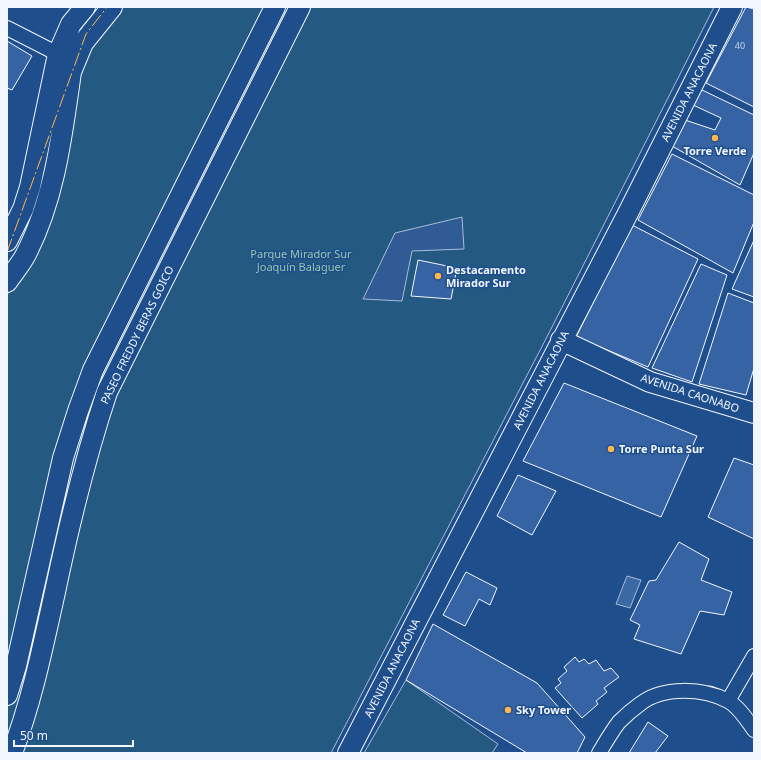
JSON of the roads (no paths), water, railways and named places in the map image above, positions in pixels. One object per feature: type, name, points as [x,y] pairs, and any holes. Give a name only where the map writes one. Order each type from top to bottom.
[{"type":"street","points":[[7,241],[23,209],[30,187],[58,54],[71,24],[84,7]]},
{"type":"street","points":[[7,282],[24,257],[41,220],[52,186],[61,146],[71,72],[83,43],[112,7]]},
{"type":"street","name":"PASEO FREDDY BERAS GOICO","points":[[7,695],[16,666],[63,458],[93,370],[275,7]]},
{"type":"street","name":"PASEO FREDDY BERAS GOICO","points":[[12,753],[38,669],[78,488],[95,427],[107,392],[300,7]]},
{"type":"street","name":"AVENIDA ANACAONA","points":[[348,753],[627,215],[732,7]]},
{"type":"street","points":[[7,28],[58,54]]},
{"type":"street","name":"AVENIDA CAONABO","points":[[561,340],[650,382],[754,413]]},
{"type":"street","points":[[728,701],[754,656]]},
{"type":"street","points":[[599,753],[620,722],[641,703],[660,694],[685,690],[710,695],[728,701],[746,718],[754,730]]},
{"type":"place","name":"Torre Verde","points":[[715,138]]},
{"type":"place","name":"Destacamento Mirador Sur","points":[[438,276]]},
{"type":"place","name":"Torre Punta Sur","points":[[611,449]]},
{"type":"place","name":"Sky Tower","points":[[508,710]]},
{"type":"park label","name":"Parque Mirador Sur Joaquín Balaguer","points":[[301,260]]}]
